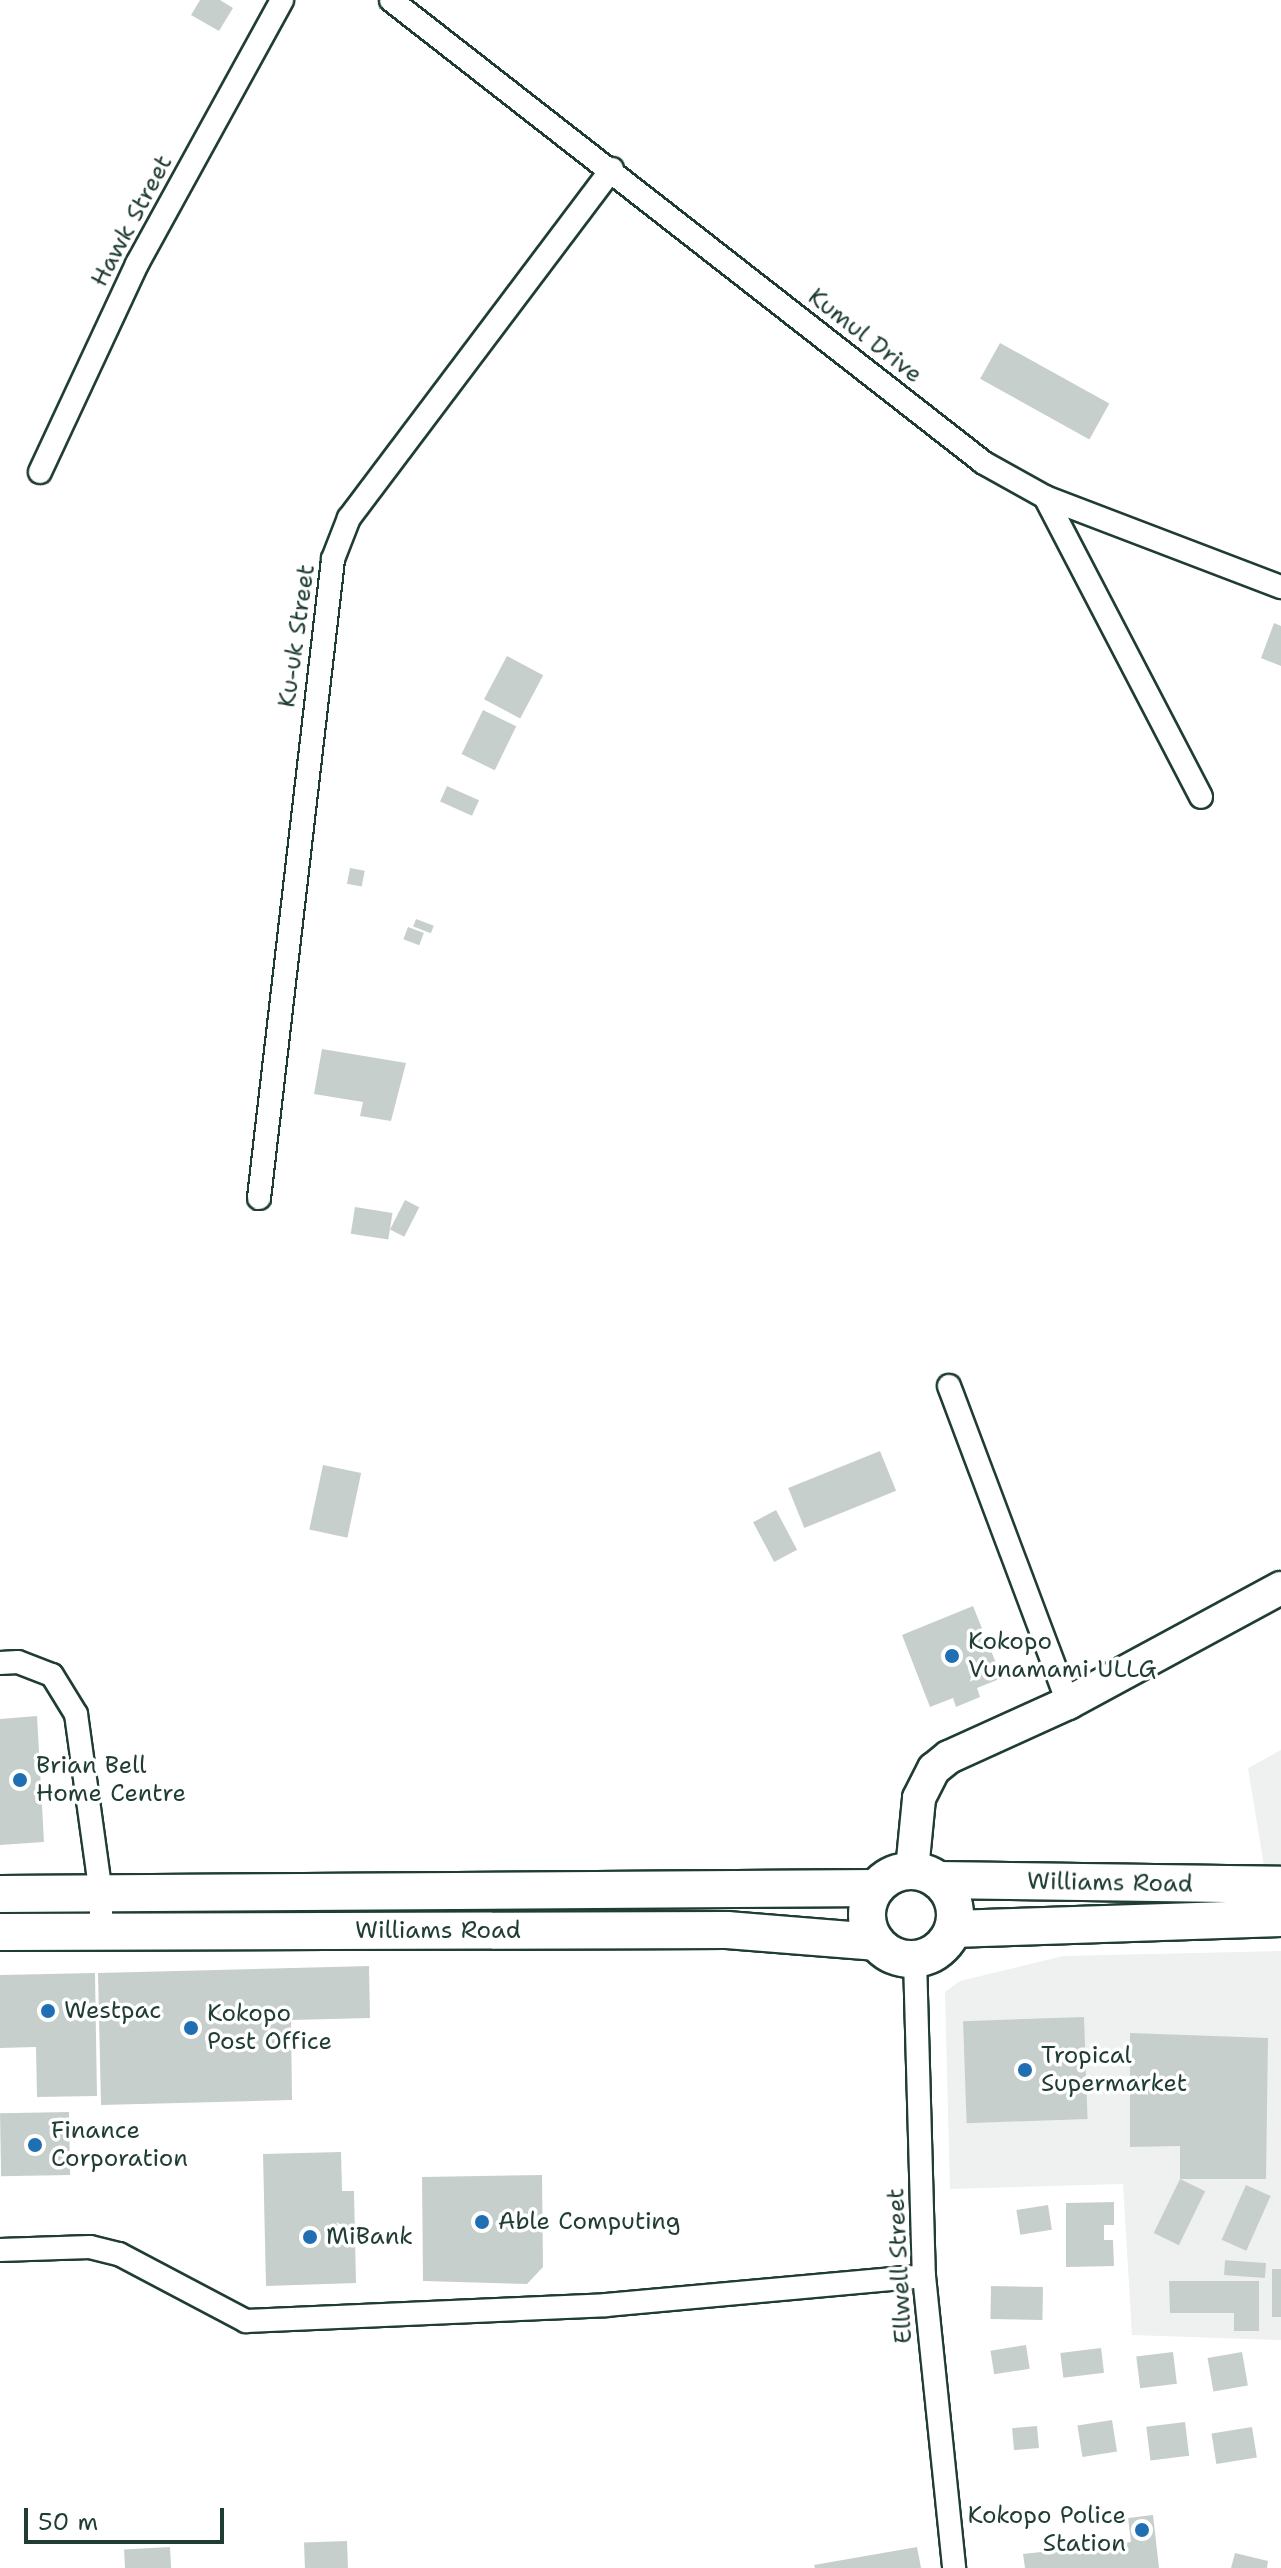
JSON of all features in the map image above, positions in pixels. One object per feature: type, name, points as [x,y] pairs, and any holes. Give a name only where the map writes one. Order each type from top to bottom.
[{"type":"main road","name":"Williams Road","points":[[0,1894],[875,1888],[885,1878],[925,1875],[1281,1885]]},
{"type":"main road","points":[[915,1959],[938,1949],[953,1929],[955,1911],[925,1875]]},
{"type":"main road","points":[[875,1888],[867,1905],[866,1924],[875,1942]]},
{"type":"main road","name":"Williams Road","points":[[953,1929],[1281,1918]]},
{"type":"main road","name":"Williams Road","points":[[0,1932],[727,1930],[875,1942],[900,1958],[915,1959]]},
{"type":"street","name":"Hawk Street","points":[[40,472],[137,264],[282,0]]},
{"type":"street","name":"Kumul Drive","points":[[391,0],[448,49],[612,169],[984,463],[1045,497],[1281,587]]},
{"type":"street","name":"Ku-uk Street","points":[[259,1198],[333,559],[349,518],[612,169]]},
{"type":"street","points":[[1045,497],[1201,797]]},
{"type":"street","points":[[949,1386],[1068,1703]]},
{"type":"street","points":[[925,1875],[919,1798],[934,1769],[967,1748],[1068,1703],[1281,1588]]},
{"type":"street","points":[[0,1663],[18,1662],[52,1675],[76,1714],[101,1895],[101,1931]]},
{"type":"street","name":"Ellwell Street","points":[[915,1959],[924,2276],[954,2568]]},
{"type":"street","points":[[0,2250],[90,2247],[119,2254],[246,2321],[606,2305],[924,2276]]},
{"type":"shaded area","points":[[1281,1750],[1281,1866],[1264,1866],[1248,1768]]},
{"type":"shaded area","points":[[1281,1951],[1281,2340],[1132,2335],[1123,2184],[950,2189],[945,1992],[960,1981],[1063,1956]]},
{"type":"building","points":[[200,0],[220,0],[233,8],[219,31],[191,15]]},
{"type":"building","points":[[1000,343],[1109,404],[1089,439],[980,379]]},
{"type":"building","points":[[1274,623],[1281,626],[1281,666],[1261,658]]},
{"type":"building","points":[[507,656],[543,675],[520,719],[484,699]]},
{"type":"building","points":[[483,710],[516,726],[495,770],[462,754]]},
{"type":"building","points":[[447,786],[479,800],[472,816],[440,802]]},
{"type":"building","points":[[350,868],[365,871],[362,887],[347,884]]},
{"type":"building","points":[[416,919],[434,926],[431,933],[413,926]]},
{"type":"building","points":[[408,927],[424,933],[419,945],[403,939]]},
{"type":"building","points":[[322,1049],[406,1063],[391,1121],[360,1116],[363,1102],[314,1094]]},
{"type":"building","points":[[405,1200],[419,1207],[404,1237],[390,1229]]},
{"type":"building","points":[[355,1207],[393,1213],[388,1240],[351,1234]]},
{"type":"building","points":[[880,1451],[896,1491],[804,1528],[788,1488]]},
{"type":"building","points":[[323,1465],[361,1473],[347,1538],[309,1530]]},
{"type":"building","points":[[776,1510],[797,1550],[774,1562],[753,1522]]},
{"type":"building","name":"Kokopo Vunamami ULLG","points":[[973,1606],[1002,1678],[977,1688],[980,1697],[956,1707],[953,1698],[930,1707],[902,1635]]},
{"type":"building","name":"Brian Bell Home Centre","points":[[37,1716],[44,1842],[0,1845],[0,1719]]},
{"type":"building","points":[[369,1966],[370,2018],[291,2020],[292,2100],[101,2105],[98,1973]]},
{"type":"building","name":"Westpac","points":[[95,1973],[97,2096],[37,2097],[36,2047],[0,2048],[0,1975]]},
{"type":"building","name":"Tropical Supermarket","points":[[1084,2017],[1088,2119],[967,2123],[963,2021]]},
{"type":"building","points":[[1130,2033],[1268,2038],[1266,2179],[1180,2179],[1180,2146],[1130,2147]]},
{"type":"building","name":"Finance Corporation","points":[[69,2112],[70,2175],[1,2176],[0,2113]]},
{"type":"building","name":"MiBank","points":[[341,2152],[342,2191],[354,2191],[356,2283],[266,2286],[263,2154]]},
{"type":"building","name":"Able Computing","points":[[542,2175],[543,2267],[527,2284],[423,2281],[422,2177]]},
{"type":"building","points":[[1180,2179],[1205,2191],[1179,2245],[1154,2233]]},
{"type":"building","points":[[1246,2185],[1271,2196],[1246,2251],[1222,2240]]},
{"type":"building","points":[[1114,2202],[1114,2225],[1104,2225],[1104,2240],[1113,2240],[1114,2266],[1066,2267],[1066,2203]]},
{"type":"building","points":[[1048,2205],[1052,2230],[1020,2235],[1016,2210]]},
{"type":"building","points":[[1225,2260],[1266,2263],[1265,2278],[1224,2275]]},
{"type":"building","points":[[1272,2269],[1281,2269],[1281,2317],[1272,2317]]},
{"type":"building","points":[[1169,2281],[1259,2281],[1259,2331],[1234,2331],[1234,2313],[1170,2313]]},
{"type":"building","points":[[991,2286],[1043,2287],[1042,2320],[990,2319]]},
{"type":"building","points":[[1026,2345],[1030,2369],[994,2374],[990,2351]]},
{"type":"building","points":[[1101,2348],[1104,2373],[1063,2378],[1060,2353]]},
{"type":"building","points":[[1173,2352],[1177,2384],[1140,2388],[1136,2357]]},
{"type":"building","points":[[1242,2352],[1248,2385],[1213,2392],[1208,2358]]},
{"type":"building","points":[[1112,2420],[1117,2452],[1082,2457],[1077,2425]]},
{"type":"building","points":[[1185,2422],[1189,2456],[1150,2460],[1146,2427]]},
{"type":"building","points":[[1037,2426],[1039,2448],[1014,2450],[1012,2428]]},
{"type":"building","points":[[1252,2427],[1257,2458],[1216,2464],[1212,2433]]},
{"type":"building","name":"Kokopo Police Station","points":[[1153,2515],[1159,2568],[1025,2568],[1023,2554],[1131,2542],[1128,2518]]},
{"type":"building","points":[[347,2541],[348,2568],[305,2568],[304,2543]]},
{"type":"building","points":[[170,2547],[171,2568],[125,2568],[124,2549]]},
{"type":"building","points":[[917,2547],[921,2568],[815,2568],[814,2565]]},
{"type":"building","points":[[1235,2553],[1268,2561],[1267,2568],[1231,2568]]},
{"type":"place","name":"Kokopo Vunamami ULLG","points":[[952,1656]]},
{"type":"place","name":"Brian Bell Home Centre","points":[[20,1780]]},
{"type":"place","name":"Westpac","points":[[48,2011]]},
{"type":"place","name":"Kokopo Post Office","points":[[191,2028]]},
{"type":"place","name":"Tropical Supermarket","points":[[1025,2070]]},
{"type":"place","name":"Finance Corporation","points":[[35,2145]]},
{"type":"place","name":"Able Computing","points":[[482,2222]]},
{"type":"place","name":"MiBank","points":[[310,2237]]},
{"type":"place","name":"Kokopo Police Station","points":[[1142,2530]]}]
